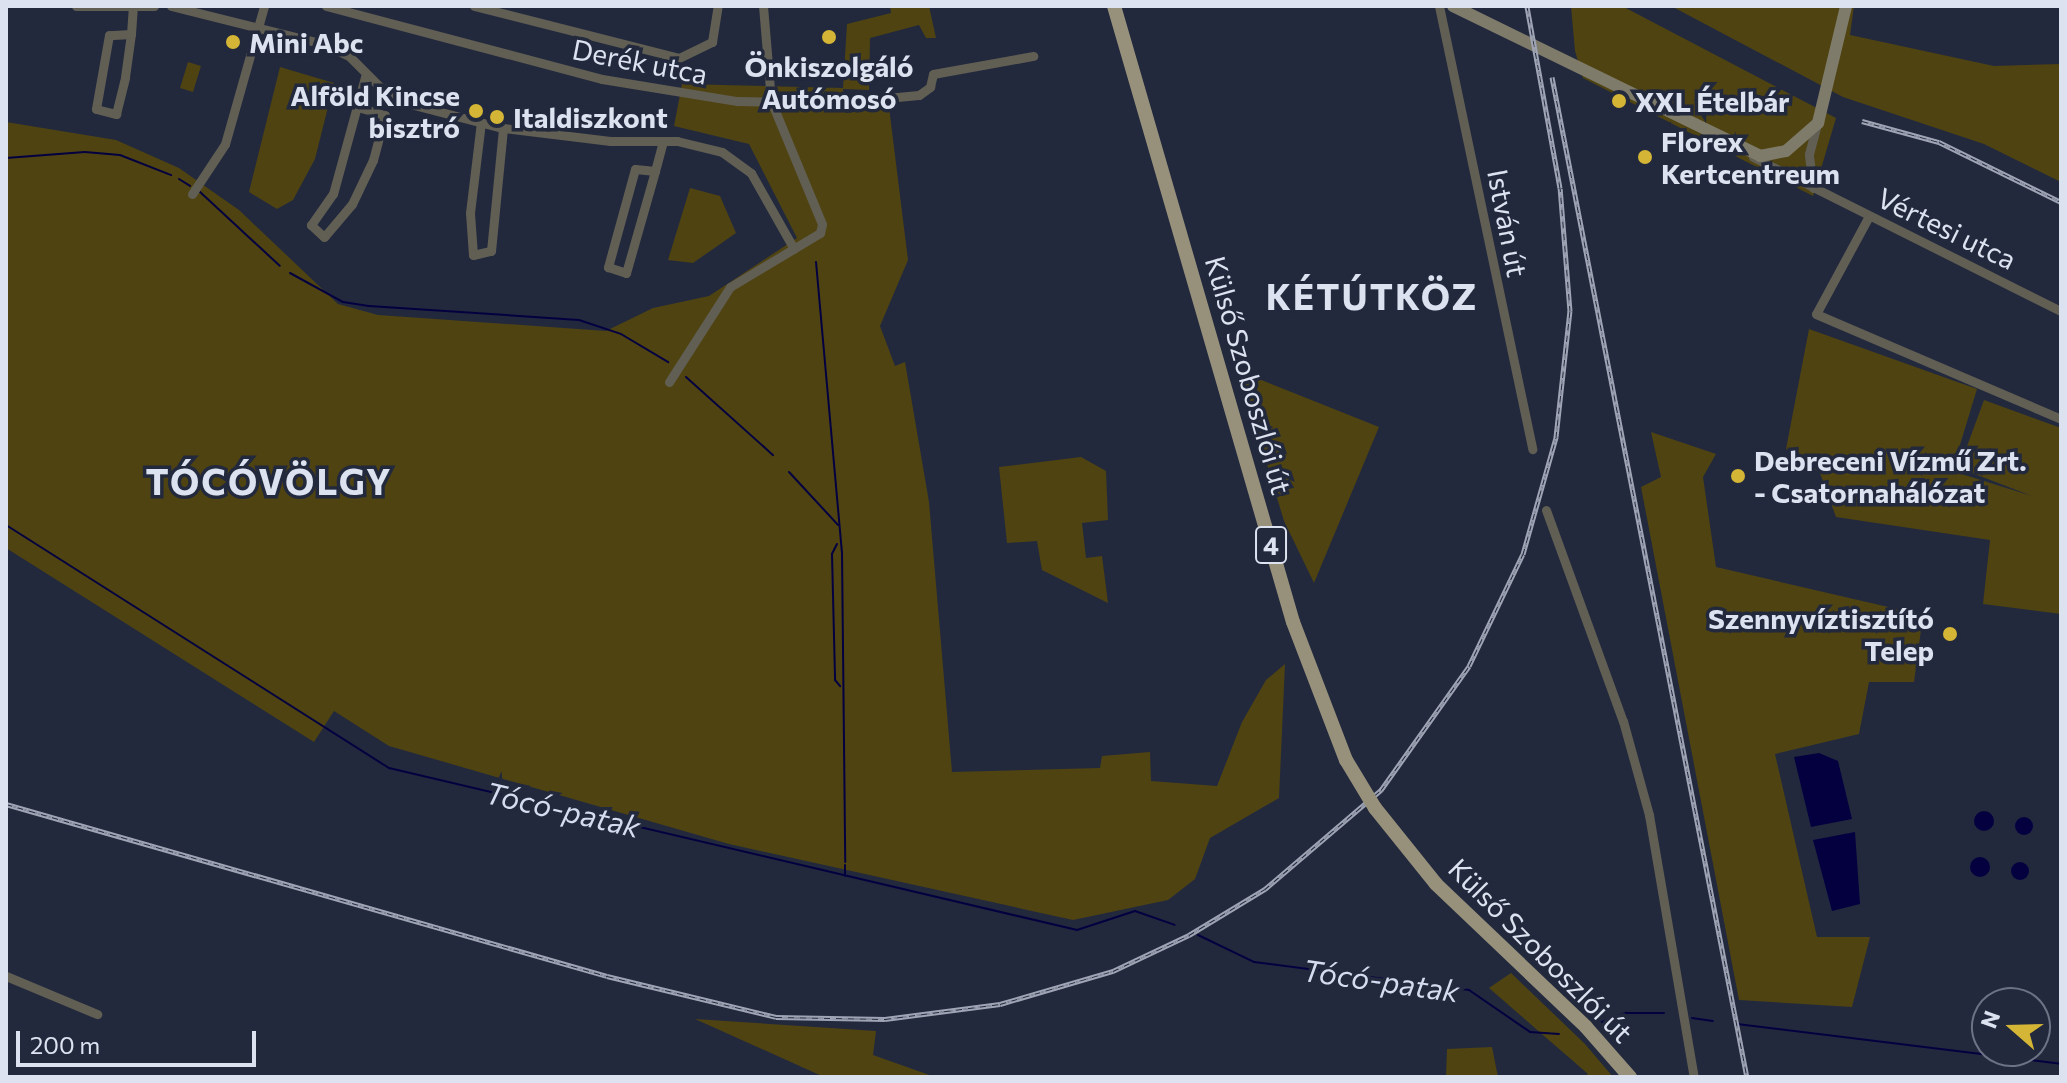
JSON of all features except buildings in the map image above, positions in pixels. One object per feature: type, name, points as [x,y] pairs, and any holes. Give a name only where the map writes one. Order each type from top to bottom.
[{"type":"main road","name":"Külső Szoboszlói út","points":[[1114,6],[1293,622],[1346,760],[1375,808],[1436,884],[1586,1027],[1630,1077]]},
{"type":"street","points":[[76,6],[154,6]]},
{"type":"street","points":[[171,6],[323,44],[349,56],[366,73],[410,104],[503,128],[610,141],[663,141],[707,148],[739,161],[751,173],[794,249]]},
{"type":"street","points":[[192,194],[225,144],[264,6]]},
{"type":"street","name":"Derék utca","points":[[326,6],[616,82],[737,101],[833,103],[919,95],[930,87],[933,74],[1033,56]]},
{"type":"street","name":"Derék utca","points":[[474,6],[669,58],[705,49],[717,34],[718,6]]},
{"type":"street","points":[[669,382],[730,287],[815,240],[822,224],[771,101],[763,6]]},
{"type":"street","name":"István út","points":[[1439,6],[1532,449]]},
{"type":"street","name":"Vértesi utca","points":[[1453,6],[2061,311]]},
{"type":"street","points":[[1813,188],[1809,154],[1846,6]]},
{"type":"street","points":[[131,34],[109,35],[96,109],[116,114],[131,34],[133,7]]},
{"type":"street","points":[[358,107],[385,115],[352,204],[324,237],[311,225],[333,194],[366,73]]},
{"type":"street","points":[[481,122],[470,213],[473,255],[491,251],[503,128]]},
{"type":"street","points":[[1745,153],[1760,156],[1786,151],[1818,123]]},
{"type":"street","points":[[655,171],[635,169],[608,267],[626,273],[655,171],[663,141]]},
{"type":"street","points":[[1869,216],[1816,314],[2061,419]]},
{"type":"street","points":[[1546,510],[1623,721],[1649,815],[1694,1077]]},
{"type":"street","points":[[6,976],[97,1014]]},
{"type":"shaded area","points":[[890,6],[929,6],[936,38],[926,38],[919,25],[870,38],[869,90],[843,89],[846,113],[889,107],[908,260],[880,326],[895,366],[905,362],[929,502],[952,772],[1100,768],[1102,756],[1150,752],[1151,781],[1217,786],[1242,722],[1266,680],[1285,664],[1279,798],[1210,838],[1195,879],[1168,900],[1073,920],[729,844],[389,746],[334,711],[314,742],[6,548],[6,122],[116,140],[179,168],[239,210],[338,304],[378,315],[606,331],[653,308],[709,296],[797,238],[749,144],[674,126],[682,84],[843,88],[847,24],[891,13]]},
{"type":"shaded area","points":[[1571,6],[1622,6],[1836,118],[1813,196],[1583,78],[1575,51]]},
{"type":"shaded area","points":[[1671,6],[1854,6],[1850,35],[1994,66],[2061,64],[2061,182],[1984,144],[1843,97]]},
{"type":"shaded area","points":[[188,62],[201,66],[193,92],[180,88]]},
{"type":"shaded area","points":[[280,67],[334,83],[315,159],[293,200],[277,209],[249,192]]},
{"type":"shaded area","points":[[690,188],[720,196],[736,233],[693,263],[668,260]]},
{"type":"shaded area","points":[[1809,329],[1977,389],[1952,471],[2032,496],[1959,468],[1984,400],[2061,428],[2061,614],[1983,604],[1990,540],[1836,517],[1820,473],[1786,449]]},
{"type":"shaded area","points":[[1239,371],[1379,427],[1314,583],[1284,521]]},
{"type":"shaded area","points":[[1651,432],[1716,454],[1703,477],[1716,567],[1923,615],[1914,682],[1869,682],[1859,734],[1775,754],[1817,937],[1870,937],[1852,1007],[1739,1000],[1641,487],[1661,477]]},
{"type":"shaded area","points":[[1081,457],[1106,471],[1108,520],[1082,523],[1086,558],[1102,556],[1108,603],[1042,570],[1037,541],[1007,543],[999,467]]},
{"type":"shaded area","points":[[1819,753],[1838,761],[1852,819],[1811,827],[1794,757]]},
{"type":"shaded area","points":[[1984,811],[1991,814],[1994,821],[1991,828],[1984,831],[1977,828],[1974,821],[1977,814]]},
{"type":"shaded area","points":[[2020,817],[2028,817],[2033,826],[2031,833],[2020,835],[2015,830],[2015,822]]},
{"type":"shaded area","points":[[1855,832],[1860,904],[1832,911],[1813,840]]},
{"type":"shaded area","points":[[1980,857],[1987,860],[1990,867],[1987,874],[1980,877],[1973,874],[1970,867],[1973,860]]},
{"type":"shaded area","points":[[2016,862],[2024,862],[2029,871],[2027,878],[2016,880],[2011,875],[2011,867]]},
{"type":"shaded area","points":[[1511,973],[1585,1044],[1613,1077],[1583,1077],[1588,1074],[1489,988]]},
{"type":"shaded area","points":[[695,1019],[876,1031],[873,1055],[935,1077],[824,1077]]},
{"type":"shaded area","points":[[1492,1047],[1498,1077],[1446,1077],[1447,1049]]},
{"type":"waterway","points":[[6,158],[85,152],[120,155],[171,175]]},
{"type":"waterway","points":[[179,179],[190,186]]},
{"type":"waterway","points":[[199,191],[280,266]]},
{"type":"waterway","points":[[816,262],[842,552],[845,862]]},
{"type":"waterway","points":[[290,273],[343,302],[579,320],[621,334],[668,362]]},
{"type":"waterway","points":[[686,377],[773,455]]},
{"type":"waterway","points":[[789,472],[838,525]]},
{"type":"waterway","name":"Tócó-patak","points":[[6,525],[389,768],[1077,930],[1135,911],[1175,925]]},
{"type":"waterway","points":[[837,544],[832,554],[835,680],[840,686]]},
{"type":"waterway","points":[[845,865],[845,876]]},
{"type":"waterway","name":"Tócó-patak","points":[[1198,935],[1254,962],[1469,990],[1530,1032],[1559,1034]]},
{"type":"waterway","name":"Tócó-patak","points":[[1602,1022],[1626,1013],[1664,1013]]},
{"type":"waterway","name":"Tócó-patak","points":[[1692,1018],[1713,1021]]},
{"type":"waterway","name":"Tócó-patak","points":[[1737,1024],[2061,1064]]},
{"type":"railway","points":[[6,804],[607,976],[776,1017],[885,1019],[1000,1004],[1113,971],[1189,935],[1265,889],[1381,790],[1469,666],[1523,554],[1556,437],[1570,311],[1560,188],[1527,6]]},
{"type":"railway","points":[[1552,77],[1747,1077]]},
{"type":"railway","points":[[1862,121],[1939,142],[2061,202]]},
{"type":"place","name":"Önkiszolgáló Autómosó","points":[[829,37]]},
{"type":"place","name":"Mini Abc","points":[[233,42]]},
{"type":"place","name":"XXL Ételbár","points":[[1619,101]]},
{"type":"place","name":"Alföld Kincse bisztró","points":[[476,111]]},
{"type":"place","name":"Italdiszkont","points":[[497,117]]},
{"type":"place","name":"Florex Kertcentreum","points":[[1645,157]]},
{"type":"place","name":"Debreceni Vízmű Zrt. - Csatornahálózat","points":[[1738,476]]},
{"type":"place","name":"Szennyvíztisztító Telep","points":[[1950,634]]},
{"type":"district","name":"KÉTÚTKÖZ","points":[[1372,296]]},
{"type":"district","name":"TÓCÓVÖLGY","points":[[269,481]]}]
